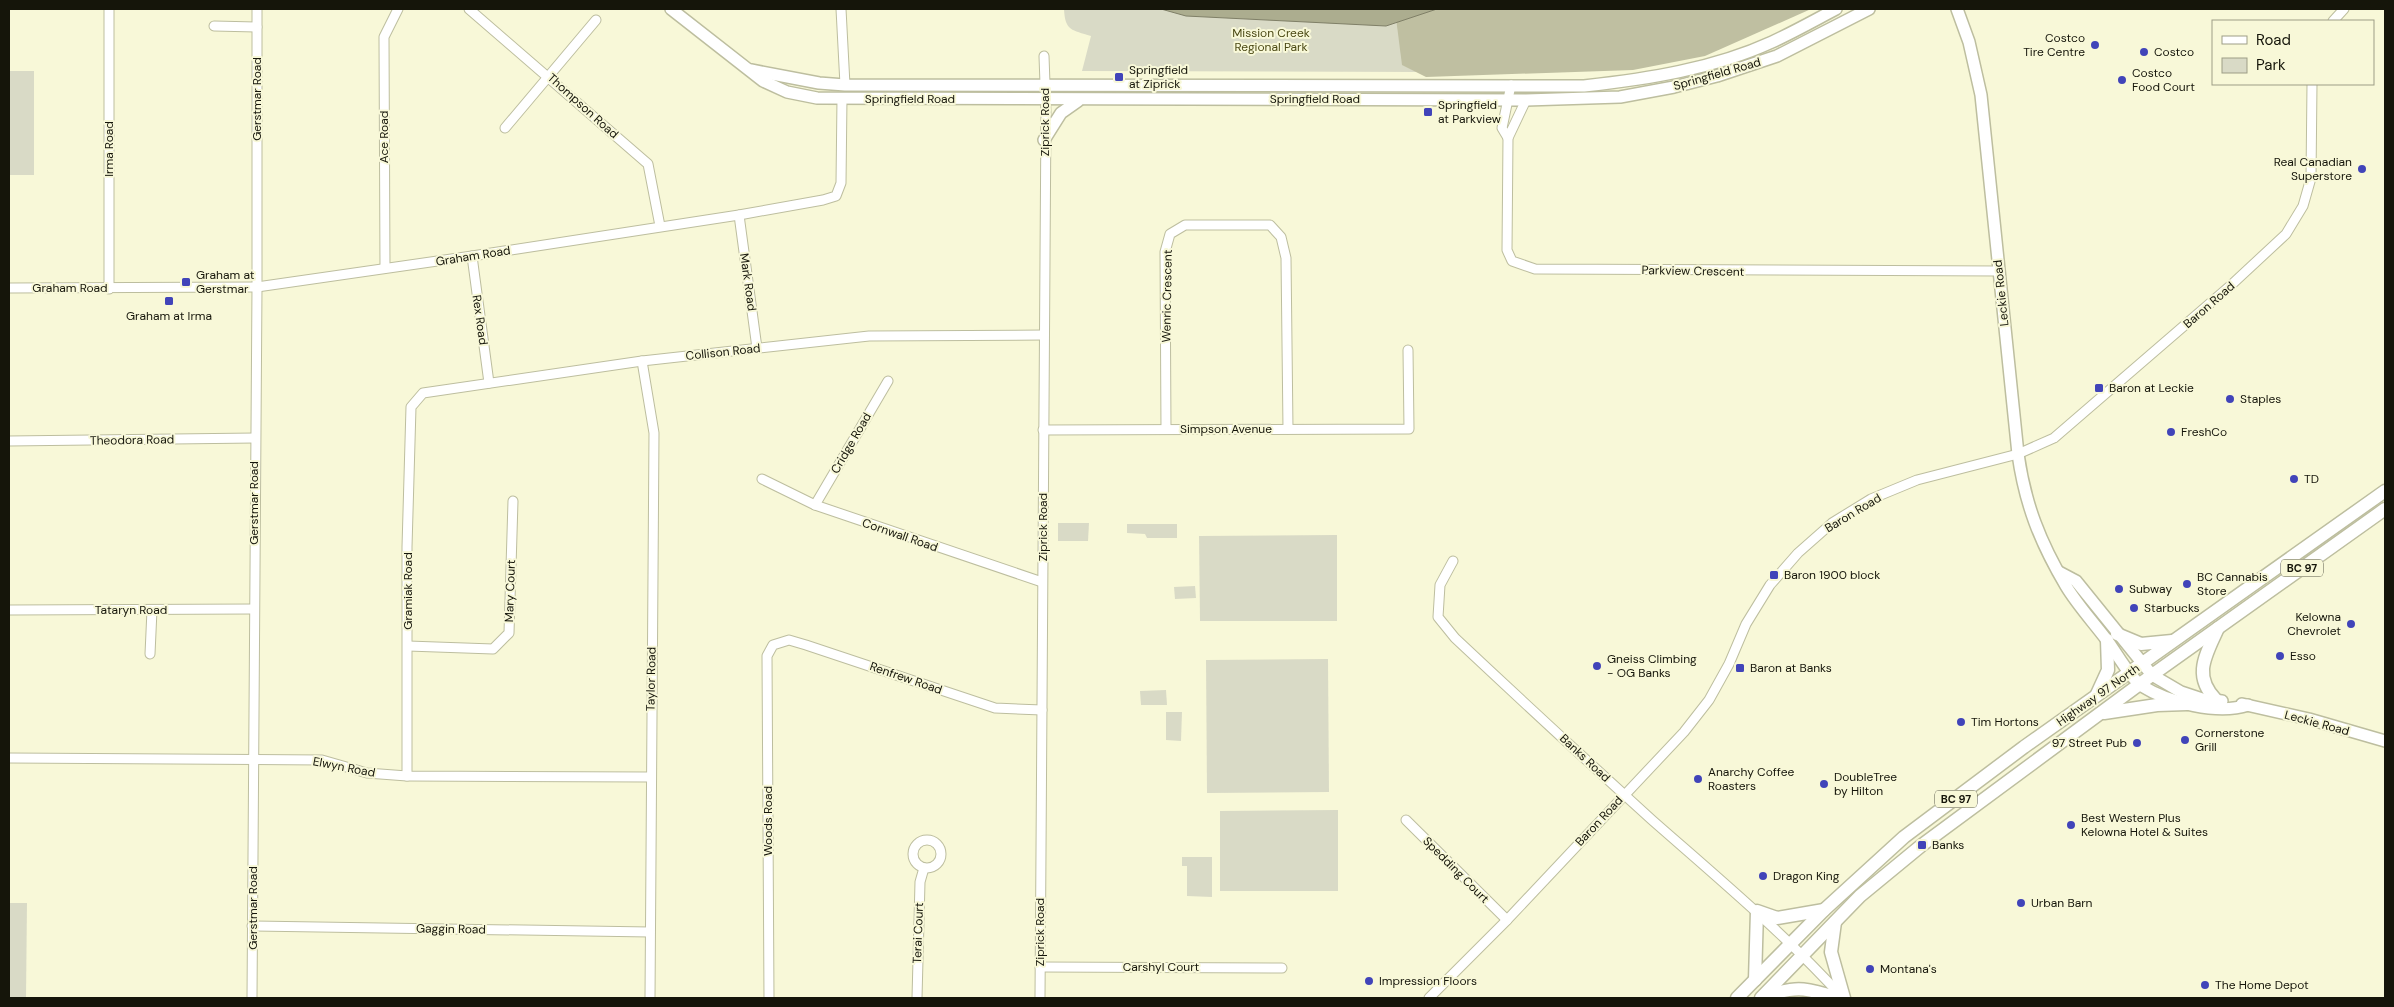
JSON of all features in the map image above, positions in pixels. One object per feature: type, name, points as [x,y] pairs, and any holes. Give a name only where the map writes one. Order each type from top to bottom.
[{"type":"highway","name":"Highway 97 North","points":[[1738,998],[1824,910],[1904,837],[2385,491]]},
{"type":"highway","name":"Highway 97 North","points":[[1762,998],[1860,896],[1929,839],[2152,675],[2385,509]]},
{"type":"highway","points":[[2216,700],[2206,690],[2203,667],[2218,628]]},
{"type":"highway","points":[[2095,698],[2108,670],[2112,637],[2141,644],[2174,641]]},
{"type":"highway","points":[[2101,713],[2157,705],[2187,704]]},
{"type":"highway","points":[[1756,980],[1757,911],[1777,918],[1824,910]]},
{"type":"highway","points":[[1836,922],[1831,952],[1842,998]]},
{"type":"highway","points":[[1762,998],[1789,989],[1810,988],[1842,998]]},
{"type":"main road","name":"Springfield Road","points":[[671,9],[763,81],[787,92],[817,98],[1046,100],[1526,100],[1620,97],[1674,87],[1717,76],[1777,56],[1869,9]]},
{"type":"main road","name":"Springfield Road","points":[[751,70],[818,83],[845,84],[1584,86],[1669,74],[1719,61],[1771,42],[1836,9]]},
{"type":"main road","name":"Leckie Road","points":[[1957,9],[1969,42],[1981,95],[2018,454],[2023,488],[2032,519],[2059,572],[2076,581],[2140,685],[2187,704],[2206,708],[2236,709],[2248,705]]},
{"type":"main road","points":[[1044,140],[1061,113],[1082,99]]},
{"type":"main road","name":"Leckie Road","points":[[2112,637],[2143,664],[2152,675],[2181,692],[2202,699],[2248,705],[2385,741]]},
{"type":"street","name":"Irma Road","points":[[109,9],[109,288]]},
{"type":"street","name":"Gerstmar Road","points":[[252,998],[257,9]]},
{"type":"street","name":"Ace Road","points":[[385,268],[384,37],[398,9]]},
{"type":"street","name":"Thompson Road","points":[[469,9],[549,76],[648,164],[660,226]]},
{"type":"street","points":[[841,9],[845,84]]},
{"type":"street","points":[[2335,20],[2344,9]]},
{"type":"street","points":[[505,128],[596,20]]},
{"type":"street","points":[[214,26],[257,27]]},
{"type":"street","name":"Ziprick Road","points":[[1040,998],[1044,140],[1046,100],[1044,56]]},
{"type":"street","name":"Baron Road","points":[[1429,998],[1507,920],[1684,732],[1709,700],[1729,664],[1746,624],[1770,585],[1798,553],[1832,523],[1871,499],[1917,480],[2018,454],[2054,438],[2230,288],[2286,234],[2303,206],[2311,178],[2312,85]]},
{"type":"street","name":"Parkview Crescent","points":[[1508,138],[1502,128],[1511,86]]},
{"type":"street","name":"Graham Road","points":[[9,288],[257,287],[739,215],[836,196],[841,183],[842,98]]},
{"type":"street","name":"Parkview Crescent","points":[[1526,100],[1508,138],[1507,250],[1512,261],[1535,269],[1999,271]]},
{"type":"street","name":"Mark Road","points":[[739,215],[757,348]]},
{"type":"street","name":"Wenric Crescent","points":[[1166,429],[1165,252],[1170,234],[1185,225],[1270,225],[1281,237],[1286,258],[1288,429]]},
{"type":"street","name":"Rex Road","points":[[472,256],[489,383]]},
{"type":"street","name":"Collison Road","points":[[411,406],[423,393],[642,361],[757,348],[869,336],[1044,335]]},
{"type":"street","name":"Simpson Avenue","points":[[1043,430],[1409,428],[1408,350]]},
{"type":"street","name":"Taylor Road","points":[[642,361],[654,433],[650,777],[650,998]]},
{"type":"street","name":"Cridge Road","points":[[815,506],[888,381]]},
{"type":"street","name":"Gramiak Road","points":[[407,776],[411,406]]},
{"type":"street","name":"Theodora Road","points":[[9,441],[255,438]]},
{"type":"street","name":"Cornwall Road","points":[[762,479],[815,506],[1042,582]]},
{"type":"street","name":"Mary Court","points":[[408,646],[494,649],[509,633],[513,500]]},
{"type":"street","name":"Banks Road","points":[[1453,561],[1440,585],[1438,617],[1454,638],[1624,794],[1757,911],[1804,955],[1842,998]]},
{"type":"street","name":"Tataryn Road","points":[[9,610],[254,610]]},
{"type":"street","points":[[150,654],[152,610]]},
{"type":"street","name":"Renfrew Road","points":[[773,645],[789,640],[995,708],[1042,710]]},
{"type":"street","name":"Woods Road","points":[[769,998],[767,656],[773,645]]},
{"type":"street","name":"Elwyn Road","points":[[9,758],[254,758],[322,760],[367,773],[407,776],[650,777]]},
{"type":"street","name":"Spedding Court","points":[[1406,820],[1507,920]]},
{"type":"street","name":"Terai Court","points":[[916,998],[920,882],[924,868]]},
{"type":"street","name":"Gaggin Road","points":[[252,926],[650,932]]},
{"type":"street","name":"Carshyl Court","points":[[1040,967],[1282,968]]},
{"type":"green space","name":"Mission Creek Regional Park","points":[[1064,9],[1809,9],[1755,33],[1419,72],[1082,71],[1091,36],[1074,31],[1068,26]]},
{"type":"green space","points":[[9,71],[34,71],[34,175],[9,175]]},
{"type":"green space","points":[[1058,523],[1089,523],[1088,541],[1058,541]]},
{"type":"green space","points":[[1127,524],[1177,524],[1177,538],[1147,538],[1145,534],[1127,533]]},
{"type":"green space","points":[[1337,535],[1337,621],[1200,621],[1199,536]]},
{"type":"green space","points":[[1195,586],[1196,598],[1175,599],[1174,587]]},
{"type":"green space","points":[[1328,659],[1329,792],[1207,793],[1206,660]]},
{"type":"green space","points":[[1166,690],[1167,705],[1141,705],[1140,691]]},
{"type":"green space","points":[[1166,712],[1182,712],[1181,741],[1166,740]]},
{"type":"green space","points":[[1338,810],[1338,891],[1220,891],[1220,811]]},
{"type":"green space","points":[[1182,857],[1212,857],[1212,897],[1187,896],[1187,866],[1182,866]]},
{"type":"green space","points":[[9,903],[27,903],[26,998],[9,998]]},
{"type":"shaded area","points":[[1161,9],[1437,9],[1386,26],[1186,16]]},
{"type":"shaded area","points":[[1424,9],[1811,9],[1705,56],[1633,70],[1426,77],[1402,65],[1396,18]]},
{"type":"place","name":"Costco Tire Centre","points":[[2095,45]]},
{"type":"place","name":"Costco","points":[[2144,52]]},
{"type":"place","name":"Springfield at Ziprick","points":[[1119,77]]},
{"type":"place","name":"Costco Food Court","points":[[2122,80]]},
{"type":"place","name":"Springfield at Parkview","points":[[1428,112]]},
{"type":"place","name":"Real Canadian Superstore","points":[[2362,169]]},
{"type":"place","name":"Graham at Gerstmar","points":[[186,282]]},
{"type":"place","name":"Graham at Irma","points":[[169,301]]},
{"type":"place","name":"Baron at Leckie","points":[[2099,388]]},
{"type":"place","name":"Staples","points":[[2230,399]]},
{"type":"place","name":"FreshCo","points":[[2171,432]]},
{"type":"place","name":"TD","points":[[2294,479]]},
{"type":"place","name":"Baron 1900 block","points":[[1774,575]]},
{"type":"place","name":"BC Cannabis Store","points":[[2187,584]]},
{"type":"place","name":"Subway","points":[[2119,589]]},
{"type":"place","name":"Starbucks","points":[[2134,608]]},
{"type":"place","name":"Kelowna Chevrolet","points":[[2351,624]]},
{"type":"place","name":"Esso","points":[[2280,656]]},
{"type":"place","name":"Gneiss Climbing - OG Banks","points":[[1597,666]]},
{"type":"place","name":"Baron at Banks","points":[[1740,668]]},
{"type":"place","name":"Tim Hortons","points":[[1961,722]]},
{"type":"place","name":"Cornerstone Grill","points":[[2185,740]]},
{"type":"place","name":"97 Street Pub","points":[[2137,743]]},
{"type":"place","name":"Anarchy Coffee Roasters","points":[[1698,779]]},
{"type":"place","name":"DoubleTree by Hilton","points":[[1824,784]]},
{"type":"place","name":"Best Western Plus Kelowna Hotel & Suites","points":[[2071,825]]},
{"type":"place","name":"Banks","points":[[1922,845]]},
{"type":"place","name":"Dragon King","points":[[1763,876]]},
{"type":"place","name":"Urban Barn","points":[[2021,903]]},
{"type":"place","name":"Montana's","points":[[1870,969]]},
{"type":"place","name":"Impression Floors","points":[[1369,981]]},
{"type":"place","name":"The Home Depot","points":[[2205,985]]}]
